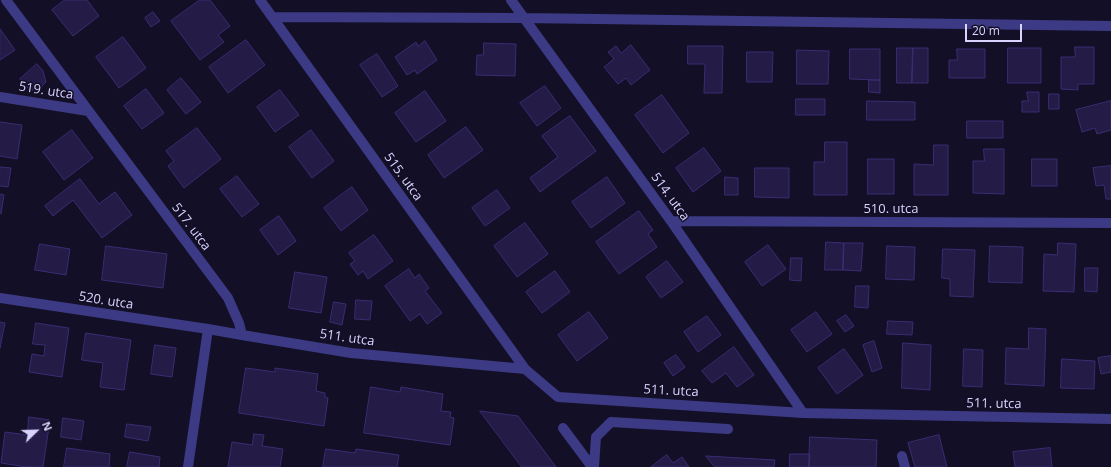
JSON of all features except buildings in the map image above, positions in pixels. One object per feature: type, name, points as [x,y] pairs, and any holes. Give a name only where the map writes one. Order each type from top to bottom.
[{"type":"street","name":"517. utca","points":[[6,0],[228,298],[239,323],[242,335]]},
{"type":"street","name":"515. utca","points":[[260,0],[525,369]]},
{"type":"street","name":"514. utca","points":[[511,0],[671,221],[803,413]]},
{"type":"street","points":[[272,17],[524,18],[1111,26]]},
{"type":"street","name":"519. utca","points":[[0,97],[88,110]]},
{"type":"street","name":"510. utca","points":[[671,221],[1111,223]]},
{"type":"street","name":"520. utca","points":[[0,298],[208,329]]},
{"type":"street","points":[[188,467],[208,329],[242,335]]},
{"type":"street","name":"511. utca","points":[[242,335],[351,353],[525,369],[558,397],[803,413],[1111,419]]},
{"type":"street","points":[[593,467],[596,437],[611,422],[728,429]]},
{"type":"street","points":[[563,428],[593,467]]},
{"type":"street","points":[[902,456],[905,467]]}]
